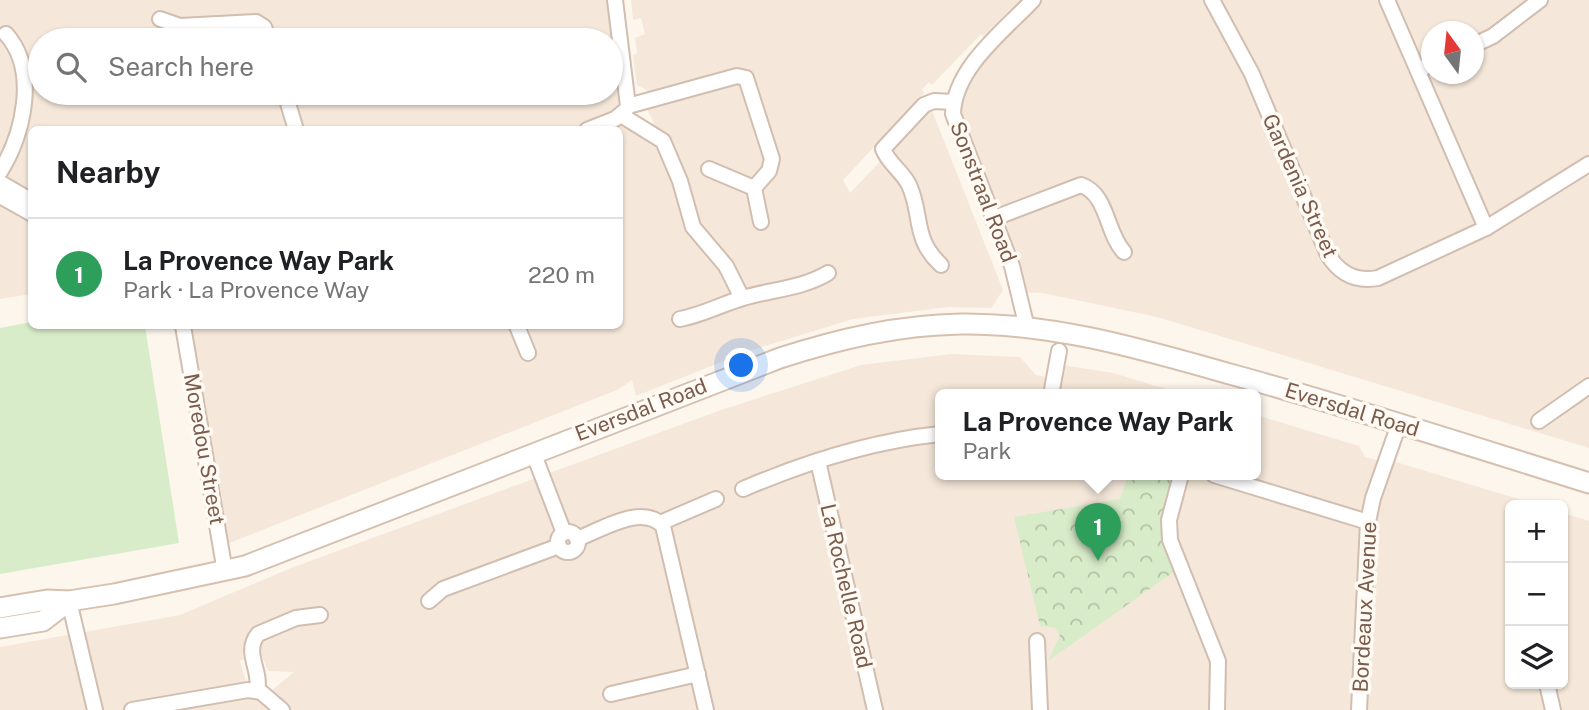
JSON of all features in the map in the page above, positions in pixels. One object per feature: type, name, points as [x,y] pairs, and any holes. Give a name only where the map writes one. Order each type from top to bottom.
[{"type":"street","points":[[615,0],[617,28]]},
{"type":"street","name":"Sonstraal Road","points":[[1027,328],[1014,273],[955,127],[954,102],[969,70],[1033,0]]},
{"type":"street","name":"Gardenia Street","points":[[1212,0],[1252,74],[1328,255],[1342,272],[1359,279],[1378,278],[1486,228],[1589,164]]},
{"type":"street","points":[[1387,0],[1421,60]]},
{"type":"street","points":[[1484,40],[1539,0]]},
{"type":"street","points":[[160,19],[180,26],[256,22],[264,28]]},
{"type":"street","points":[[0,184],[19,133],[26,99],[18,55],[6,34]]},
{"type":"street","points":[[595,126],[624,111],[737,76],[746,78],[772,159],[769,171],[754,188]]},
{"type":"street","points":[[1431,84],[1486,228]]},
{"type":"street","points":[[623,99],[624,111],[663,141],[676,171],[693,228],[726,266],[742,298]]},
{"type":"street","points":[[941,265],[920,237],[909,186],[883,149],[924,105],[934,101],[954,102]]},
{"type":"street","points":[[289,105],[295,126]]},
{"type":"street","points":[[709,169],[754,188]]},
{"type":"street","points":[[0,184],[28,199]]},
{"type":"street","points":[[0,184],[28,210]]},
{"type":"street","points":[[992,219],[1081,185],[1092,190],[1098,198],[1114,239],[1124,252]]},
{"type":"street","points":[[754,188],[761,222]]},
{"type":"street","points":[[680,319],[697,316],[742,298],[785,290],[828,273]]},
{"type":"street","name":"Eversdal Road","points":[[0,608],[47,600],[69,601],[183,582],[225,572],[327,536],[533,452],[832,342],[934,325],[1027,328],[1084,335],[1126,345],[1399,424],[1589,483]]},
{"type":"street","name":"Moredou Street","points":[[184,329],[225,572]]},
{"type":"street","points":[[518,329],[528,353]]},
{"type":"street","points":[[1052,389],[1059,351]]},
{"type":"street","points":[[1539,421],[1589,386]]},
{"type":"street","name":"Bordeaux Avenue","points":[[1359,710],[1368,522],[1373,498],[1399,424]]},
{"type":"street","points":[[743,489],[818,461],[884,442],[935,435]]},
{"type":"street","points":[[533,452],[567,539]]},
{"type":"street","name":"La Rochelle Road","points":[[818,461],[875,710]]},
{"type":"street","points":[[1180,480],[1169,520],[1170,540],[1218,661],[1217,710]]},
{"type":"street","points":[[1230,480],[1368,522]]},
{"type":"street","points":[[660,523],[716,499]]},
{"type":"street","points":[[429,601],[443,589],[567,539],[647,516],[660,523],[666,532],[706,710]]},
{"type":"street","points":[[69,601],[95,710]]},
{"type":"street","name":"Eversdal Road","points":[[0,628],[43,621],[69,601]]},
{"type":"street","points":[[257,691],[259,684],[251,650],[258,634],[296,618],[320,614]]},
{"type":"street","points":[[1037,641],[1040,710]]},
{"type":"street","points":[[611,694],[698,674]]},
{"type":"street","points":[[1548,689],[1553,710]]},
{"type":"street","points":[[132,710],[248,690],[257,691],[282,710]]},
{"type":"shaded area","points":[[0,0],[616,0],[620,28],[28,28],[28,105],[623,105],[623,52],[629,96],[615,119],[647,137],[654,123],[647,109],[656,106],[652,93],[637,85],[633,55],[637,53],[635,38],[645,34],[641,18],[633,20],[631,0],[1589,0],[1589,448],[1157,317],[1043,293],[1017,292],[953,103],[991,44],[981,34],[932,85],[929,82],[922,89],[922,96],[843,180],[850,193],[931,108],[1003,290],[991,308],[949,307],[853,319],[749,351],[636,396],[632,380],[617,390],[222,546],[184,329],[623,329],[623,126],[28,126],[28,294],[0,299]]},
{"type":"shaded area","points":[[951,354],[1020,357],[1036,375],[1053,378],[1056,364],[1113,373],[1165,389],[935,389],[935,480],[1261,480],[1261,417],[1359,446],[1365,457],[1385,462],[1386,459],[1521,500],[1505,500],[1505,689],[1568,689],[1568,515],[1589,521],[1589,710],[0,710],[0,647],[180,615],[291,568],[718,411],[861,365]],"holes":[[[259,648],[268,671],[294,672],[265,696],[248,690],[240,661],[244,659],[242,653]]]},
{"type":"green space","points":[[28,323],[28,329],[145,329],[179,543],[0,574],[0,328]]},
{"type":"green space","points":[[1126,480],[1172,480],[1161,527],[1175,571],[1048,661],[1060,636],[1055,628],[1040,626],[1014,517],[1120,499]]},
{"type":"place","name":"La Provence Way Park","points":[[1098,561]]}]
